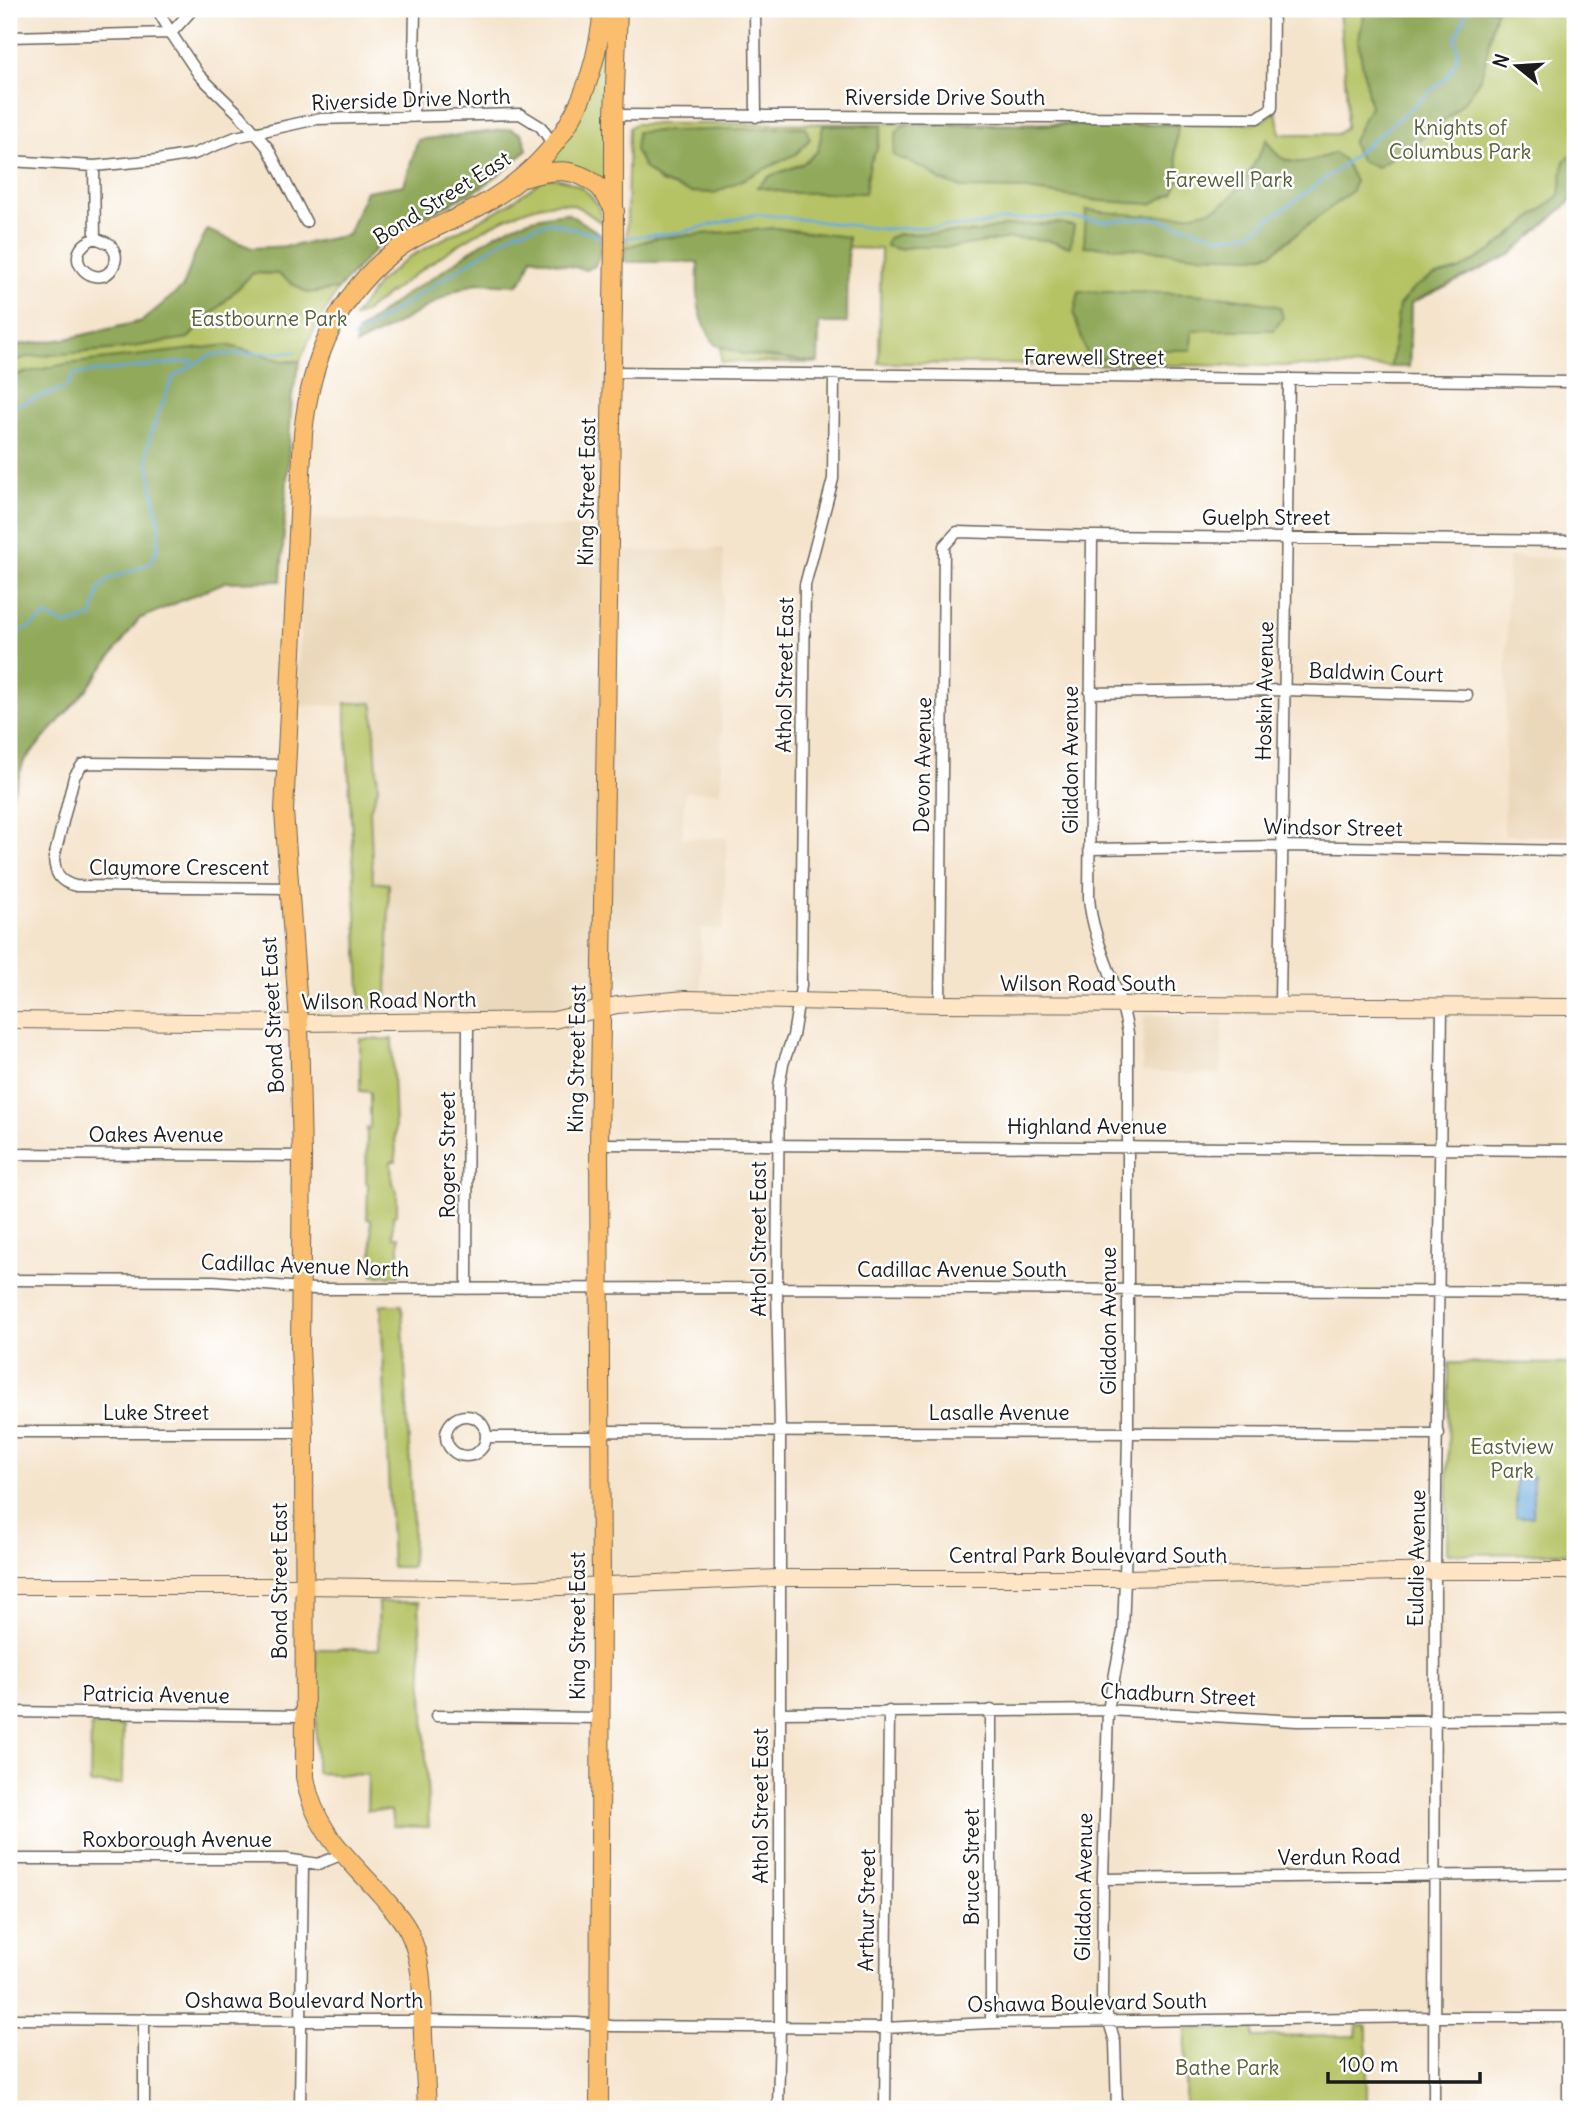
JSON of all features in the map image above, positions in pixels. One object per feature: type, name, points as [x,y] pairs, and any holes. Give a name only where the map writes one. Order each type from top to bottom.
[{"type":"main road","name":"Bond Street East","points":[[427,2109],[419,1960],[408,1931],[393,1909],[343,1854],[319,1822],[308,1794],[305,1777],[304,1432],[300,1287],[302,1156],[299,1023],[284,810],[304,423],[306,401],[322,347],[333,321],[370,273],[400,247],[481,206],[520,179],[554,146],[571,121],[593,67],[600,39],[603,9]]},
{"type":"main road","name":"King Street East","points":[[599,2109],[599,1144],[615,217],[614,115],[618,9]]},
{"type":"main road","points":[[520,179],[545,171],[561,170],[581,176],[600,188],[615,217]]},
{"type":"main road","name":"Wilson Road South","points":[[601,1008],[643,1001],[671,1000],[1575,1007]]},
{"type":"main road","name":"Wilson Road North","points":[[9,1020],[299,1023],[554,1020],[601,1008]]},
{"type":"main road","name":"Central Park Boulevard South","points":[[9,1586],[511,1589],[779,1578],[1125,1578],[1575,1571]]},
{"type":"street","points":[[158,9],[199,75],[268,148],[306,222]]},
{"type":"street","points":[[9,37],[171,33],[193,9]]},
{"type":"street","points":[[413,117],[415,9]]},
{"type":"street","points":[[755,9],[756,117]]},
{"type":"street","name":"Riverside Drive South","points":[[614,115],[1257,118],[1272,108],[1273,9]]},
{"type":"street","name":"Riverside Drive North","points":[[9,161],[94,166],[194,154],[236,137],[317,119],[520,114],[541,127],[554,146]]},
{"type":"street","points":[[94,166],[95,238]]},
{"type":"street","name":"Farewell Street","points":[[612,372],[1575,382]]},
{"type":"street","name":"Athol Street East","points":[[778,2109],[780,1432],[777,1288],[781,1073],[793,1036],[801,986],[805,584],[833,479],[834,375]]},
{"type":"street","name":"Hoskin Avenue","points":[[1280,1004],[1289,379]]},
{"type":"street","name":"Guelph Street","points":[[957,532],[1575,541]]},
{"type":"street","name":"Devon Avenue","points":[[940,1004],[944,546],[957,532]]},
{"type":"street","name":"Gliddon Avenue","points":[[1091,536],[1091,917],[1122,1005],[1128,1034],[1129,1289],[1125,1578],[1123,1631],[1108,1710],[1102,1879],[1102,1998],[1115,2042],[1116,2109]]},
{"type":"street","name":"Baldwin Court","points":[[1090,693],[1284,690],[1467,695]]},
{"type":"street","name":"Claymore Crescent","points":[[286,765],[82,765],[74,777],[54,858],[54,870],[60,880],[76,886],[288,888]]},
{"type":"street","name":"Windsor Street","points":[[1089,849],[1283,846],[1575,851]]},
{"type":"street","name":"Eulalie Avenue","points":[[1434,2109],[1442,1006]]},
{"type":"street","name":"Rogers Street","points":[[467,1289],[468,1021]]},
{"type":"street","name":"Highland Avenue","points":[[599,1144],[1575,1150]]},
{"type":"street","name":"Oakes Avenue","points":[[9,1154],[302,1156]]},
{"type":"street","name":"Cadillac Avenue North","points":[[9,1280],[214,1281],[300,1287],[600,1290]]},
{"type":"street","name":"Cadillac Avenue South","points":[[600,1290],[777,1288],[1575,1292]]},
{"type":"street","name":"Luke Street","points":[[9,1432],[304,1432]]},
{"type":"street","name":"Lasalle Avenue","points":[[486,1437],[780,1432],[1439,1434]]},
{"type":"street","name":"Bruce Street","points":[[991,1710],[991,2023]]},
{"type":"street","name":"Chadburn Street","points":[[780,1713],[1108,1710],[1297,1721],[1575,1719]]},
{"type":"street","name":"Arthur Street","points":[[885,2109],[889,1711]]},
{"type":"street","name":"Patricia Avenue","points":[[9,1712],[303,1716]]},
{"type":"street","points":[[436,1716],[601,1718]]},
{"type":"street","name":"Roxborough Avenue","points":[[9,1859],[286,1859],[318,1864],[343,1854]]},
{"type":"street","points":[[300,2109],[303,1862]]},
{"type":"street","name":"Verdun Road","points":[[1102,1879],[1575,1874]]},
{"type":"street","points":[[1568,2109],[1571,2017]]},
{"type":"street","name":"Oshawa Boulevard South","points":[[599,2025],[884,2028],[991,2023],[1571,2017]]},
{"type":"street","points":[[144,2019],[144,2109]]},
{"type":"street","name":"Oshawa Boulevard North","points":[[9,2020],[423,2021],[599,2025]]},
{"type":"shaded area","points":[[305,518],[594,529],[614,552],[723,548],[721,792],[685,792],[682,838],[727,838],[723,930],[701,929],[701,991],[668,994],[560,1014],[361,1008],[350,705],[297,706]]},
{"type":"shaded area","points":[[1508,557],[1575,558],[1575,836],[1504,835]]},
{"type":"shaded area","points":[[1144,1014],[1223,1017],[1221,1075],[1142,1072]]},
{"type":"green space","name":"Knights of Columbus Park","points":[[1339,9],[1575,9],[1575,197],[1510,255],[1411,303],[1409,367],[879,363],[881,249],[819,247],[815,363],[721,362],[719,259],[626,257],[629,128],[635,124],[1254,123],[1276,111],[1280,134],[1337,134],[1346,128],[1347,100]]},
{"type":"green space","points":[[1369,9],[1497,9],[1483,70],[1472,92],[1449,117],[1377,167],[1361,161],[1352,143],[1370,106],[1358,41],[1364,16]]},
{"type":"green space","points":[[610,28],[604,183],[545,166],[607,29]]},
{"type":"green space","points":[[904,125],[1178,125],[1175,152],[1181,177],[1173,193],[1151,204],[1100,201],[1021,189],[963,188],[940,180],[926,169],[893,155],[897,131]]},
{"type":"green space","points":[[823,126],[882,126],[877,149],[870,163],[865,193],[789,193],[757,187],[770,176],[802,164],[818,151]]},
{"type":"green space","points":[[805,127],[810,139],[796,154],[715,193],[689,192],[661,182],[644,167],[635,150],[637,132]]},
{"type":"green space","points":[[511,129],[522,134],[527,149],[510,166],[482,187],[412,224],[377,247],[338,289],[307,293],[278,274],[253,273],[188,338],[120,349],[28,357],[9,362],[9,346],[66,339],[142,321],[183,287],[207,230],[252,248],[292,246],[348,235],[366,191],[404,185],[418,140]]},
{"type":"green space","points":[[1267,139],[1279,156],[1296,162],[1314,160],[1334,153],[1344,160],[1355,181],[1352,191],[1272,253],[1254,257],[1195,255],[1084,246],[1086,210],[1138,215],[1179,215],[1213,209],[1225,202],[1244,181]]},
{"type":"green space","points":[[1575,152],[1575,197],[1510,255],[1411,303],[1409,367],[1391,367],[1399,305],[1415,287],[1434,276],[1459,270],[1492,250],[1560,195],[1564,161]]},
{"type":"green space","points":[[556,178],[574,184],[588,193],[597,205],[602,223],[570,204],[548,204],[521,212],[463,242],[353,318],[379,282],[409,257],[504,207],[544,179]]},
{"type":"green space","points":[[567,213],[601,234],[600,253],[595,266],[586,270],[532,257],[525,276],[517,285],[477,283],[455,291],[356,345],[357,333],[383,312],[497,233],[529,220]]},
{"type":"green space","points":[[1059,223],[1074,226],[1070,247],[1046,240],[1010,238],[954,247],[898,249],[886,246],[888,238],[899,234],[978,232],[1004,226]]},
{"type":"green space","points":[[775,228],[848,237],[847,323],[819,323],[818,363],[743,354],[715,345],[700,314],[698,262],[626,262],[624,248],[655,238]]},
{"type":"green space","name":"Eastbourne Park","points":[[253,273],[278,274],[307,293],[338,289],[300,361],[225,364],[9,455],[9,351],[188,338]]},
{"type":"green space","points":[[1079,291],[1231,297],[1280,307],[1283,318],[1274,330],[1192,330],[1191,350],[1143,350],[1136,361],[1088,358],[1074,314]]},
{"type":"green space","points":[[227,345],[287,362],[300,361],[292,395],[281,581],[225,582],[139,619],[87,689],[24,761],[9,804],[9,376],[66,364]]},
{"type":"green space","points":[[345,703],[373,703],[378,788],[370,810],[373,882],[389,884],[387,1008],[361,1008]]},
{"type":"green space","points":[[360,1039],[392,1039],[396,1161],[391,1161],[392,1183],[397,1191],[393,1237],[399,1237],[399,1276],[373,1276],[371,1220],[367,1219],[366,1183],[370,1092],[360,1091]]},
{"type":"green space","points":[[381,1305],[402,1305],[413,1525],[412,1567],[392,1567]]},
{"type":"green space","name":"Eastview Park","points":[[1449,1363],[1575,1364],[1575,1553],[1447,1554]]},
{"type":"green space","points":[[378,1602],[419,1602],[429,1827],[393,1826],[391,1811],[367,1810],[368,1775],[316,1773],[316,1649],[379,1649]]},
{"type":"green space","points":[[91,1726],[123,1726],[122,1784],[90,1784]]},
{"type":"green space","name":"Bathe Park","points":[[1357,2026],[1367,2026],[1367,2109],[1185,2109],[1186,2029],[1254,2028],[1254,2037],[1356,2036]]},
{"type":"water","points":[[1516,1476],[1533,1476],[1533,1517],[1516,1517]]},
{"type":"waterway","points":[[622,238],[682,232],[757,214],[882,229],[972,226],[1002,220],[1059,217],[1105,221],[1153,218],[1222,237],[1251,233],[1338,169],[1445,79],[1455,64],[1458,51],[1455,39],[1468,9]]},
{"type":"waterway","points":[[353,338],[515,232],[551,222],[608,239]]},
{"type":"waterway","points":[[9,639],[47,616],[66,625],[92,617],[100,587],[109,579],[151,563],[158,547],[159,525],[147,456],[150,436],[173,377],[210,355],[297,352]]},
{"type":"waterway","points":[[9,408],[67,387],[74,374],[194,361]]},
{"type":"park label","name":"Farewell Park","points":[[1229,180]]}]
